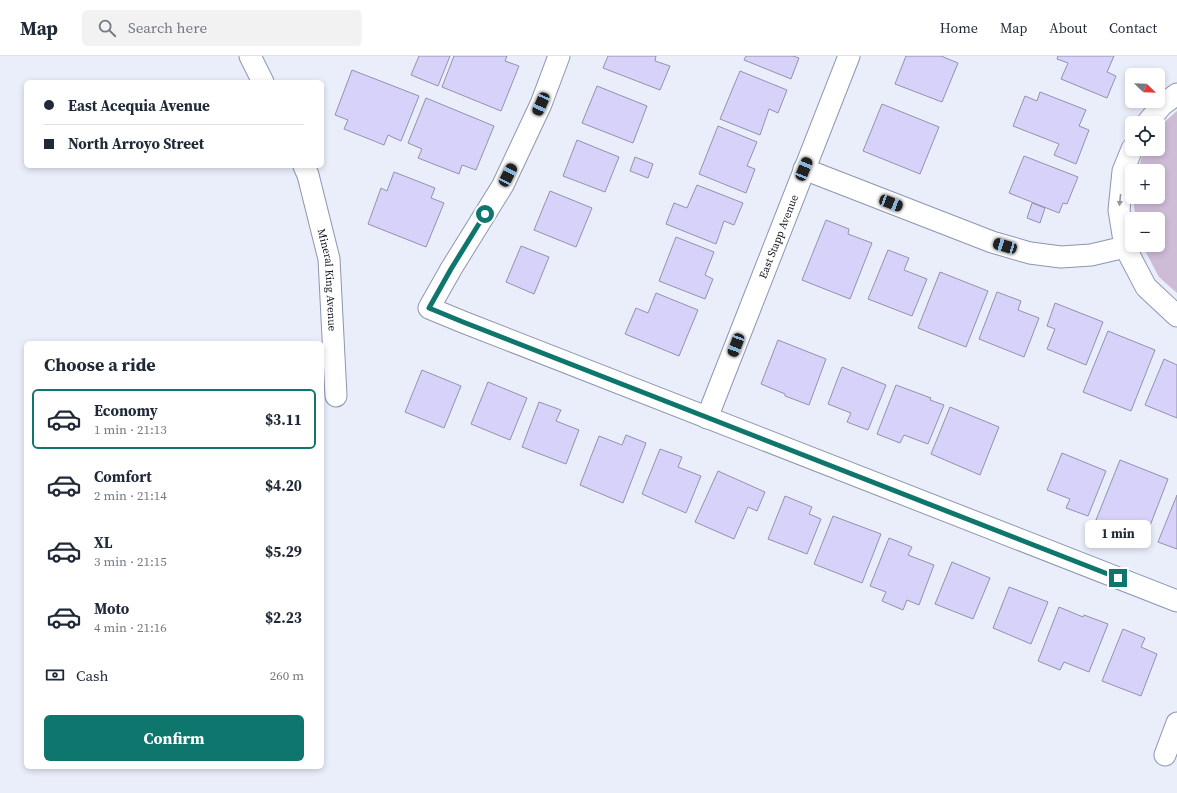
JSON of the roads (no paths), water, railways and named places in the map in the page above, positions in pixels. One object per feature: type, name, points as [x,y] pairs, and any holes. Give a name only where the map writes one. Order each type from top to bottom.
[{"type":"street","points":[[250,56],[262,80]]},
{"type":"street","points":[[559,56],[541,104],[503,185],[451,269],[429,308],[1177,601]]},
{"type":"street","name":"East Stapp Avenue","points":[[707,418],[849,56]]},
{"type":"street","points":[[1153,116],[1162,105],[1177,94]]},
{"type":"street","points":[[1125,242],[1119,210],[1123,171],[1129,156]]},
{"type":"street","name":"Mineral King Avenue","points":[[305,168],[308,175],[329,259],[336,396]]},
{"type":"street","points":[[804,169],[992,242],[1030,253],[1061,257],[1091,255],[1125,247]]},
{"type":"street","points":[[1128,252],[1146,287],[1177,316]]},
{"type":"street","points":[[1165,755],[1177,723]]}]
